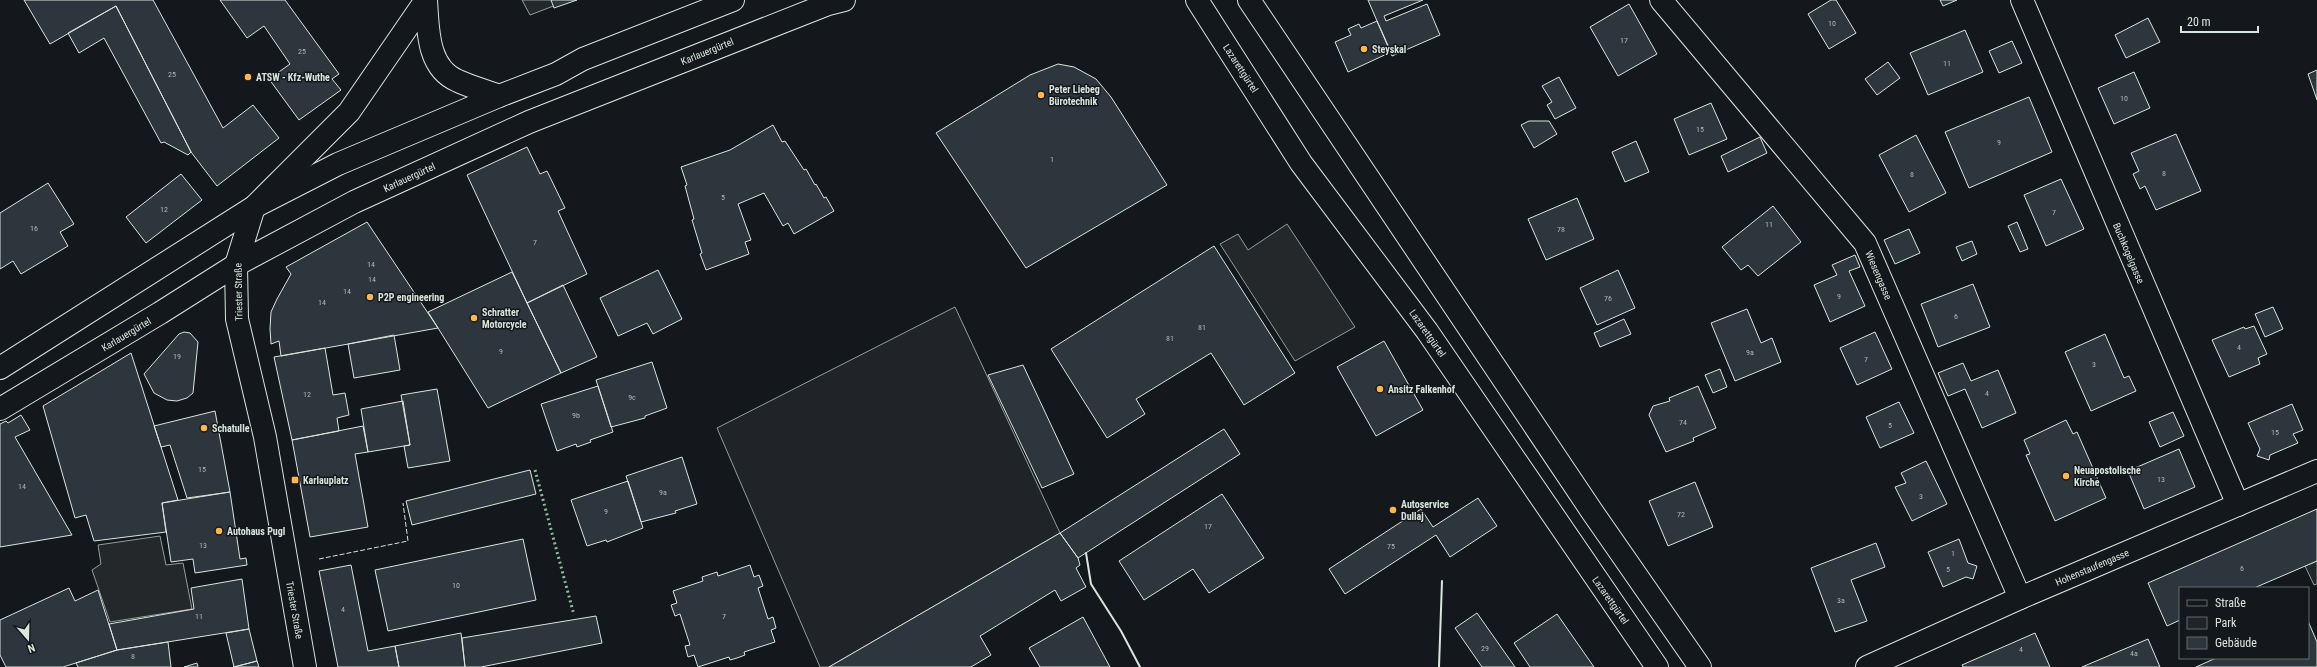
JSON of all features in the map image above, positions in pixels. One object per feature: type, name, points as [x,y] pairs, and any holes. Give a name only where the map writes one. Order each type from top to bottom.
[{"type":"main road","points":[[426,0],[428,33],[436,62],[457,81],[499,96]]},
{"type":"main road","name":"Triester Straße","points":[[306,667],[265,437],[237,319],[236,265],[254,207],[349,112],[426,0]]},
{"type":"main road","points":[[0,368],[254,207],[338,164],[499,96],[556,74],[583,59],[733,0]]},
{"type":"main road","name":"Karlauergürtel","points":[[0,408],[160,313],[236,265],[354,202],[529,122],[821,7],[844,0]]},
{"type":"main road","name":"Lazarettgürtel","points":[[1197,0],[1301,162],[1427,331],[1657,667]]},
{"type":"main road","points":[[1249,0],[1518,398],[1591,510],[1700,667]]},
{"type":"main road","name":"Wiesengasse","points":[[1661,0],[1865,243],[2020,598]]},
{"type":"main road","name":"Buchkogelgasse","points":[[2022,0],[2238,505]]},
{"type":"main road","name":"Hohenstaufengasse","points":[[1867,667],[2020,598],[2317,471]]},
{"type":"green space","points":[[955,307],[1060,533],[829,667],[820,667],[717,428]]},
{"type":"shaded area","points":[[522,0],[569,0],[530,15]]},
{"type":"shaded area","points":[[1287,224],[1355,327],[1295,361],[1220,244],[1238,234],[1248,250]]},
{"type":"shaded area","points":[[160,536],[166,565],[183,563],[192,609],[110,622],[92,570],[101,564],[98,545]]},
{"type":"shaded area","points":[[2317,561],[2317,584],[2314,585],[2305,566]]},
{"type":"building","points":[[24,0],[153,0],[223,128],[253,105],[279,138],[217,186],[191,152],[116,6],[50,44]]},
{"type":"building","points":[[220,0],[285,0],[339,74],[332,79],[341,90],[299,120],[269,79],[290,64],[264,26],[247,38]]},
{"type":"building","points":[[551,0],[577,0],[554,8]]},
{"type":"building","points":[[1368,0],[1423,0],[1384,16],[1386,21],[1427,4],[1440,35],[1392,56]]},
{"type":"building","points":[[1831,0],[1836,0],[1856,33],[1829,49],[1808,14]]},
{"type":"building","points":[[1940,0],[1957,0],[1943,6]]},
{"type":"building","points":[[1629,4],[1657,54],[1618,76],[1590,27]]},
{"type":"building","points":[[116,6],[191,152],[188,155],[164,142],[161,143],[104,38],[79,53],[68,33]]},
{"type":"building","points":[[2148,18],[2160,42],[2126,58],[2115,35]]},
{"type":"building","points":[[1377,21],[1391,52],[1348,72],[1335,42],[1351,35],[1348,29],[1359,24],[1361,28]]},
{"type":"building","points":[[1965,30],[1983,72],[1928,95],[1910,53]]},
{"type":"building","points":[[2012,41],[2022,63],[1999,73],[1989,51]]},
{"type":"building","points":[[1888,62],[1900,78],[1877,95],[1865,79]]},
{"type":"building","points":[[1058,64],[1074,67],[1096,79],[1111,97],[1167,185],[1026,268],[936,133],[1030,75]]},
{"type":"building","points":[[2317,70],[2317,100],[2308,74]]},
{"type":"building","points":[[2134,72],[2150,108],[2114,124],[2098,88]]},
{"type":"building","points":[[1559,77],[1576,108],[1555,119],[1547,105],[1552,102],[1542,86]]},
{"type":"building","points":[[2029,97],[2052,152],[1969,188],[1945,132]]},
{"type":"building","points":[[1711,103],[1727,139],[1689,155],[1674,119]]},
{"type":"building","points":[[1529,121],[1549,121],[1557,134],[1534,148],[1521,125]]},
{"type":"building","points":[[773,125],[782,142],[785,141],[804,170],[806,169],[824,198],[826,197],[834,211],[794,234],[788,223],[783,226],[764,193],[738,204],[751,240],[745,242],[749,254],[706,270],[700,254],[702,253],[692,220],[694,219],[685,186],[687,185],[681,167],[730,150]]},
{"type":"building","points":[[2176,134],[2201,191],[2156,210],[2145,186],[2140,189],[2133,174],[2139,171],[2131,153]]},
{"type":"building","points":[[1916,135],[1946,193],[1909,212],[1879,155]]},
{"type":"building","points":[[1760,137],[1767,153],[1728,172],[1721,156]]},
{"type":"building","points":[[1636,141],[1649,172],[1625,182],[1612,152]]},
{"type":"building","points":[[527,147],[540,174],[547,171],[565,208],[558,211],[587,274],[527,303],[467,175]]},
{"type":"building","points":[[181,174],[202,200],[146,243],[126,217]]},
{"type":"building","points":[[2061,179],[2084,229],[2046,246],[2024,195]]},
{"type":"building","points":[[48,183],[74,224],[60,232],[68,246],[21,274],[13,261],[0,269],[0,213]]},
{"type":"building","points":[[1577,198],[1594,239],[1546,260],[1528,219]]},
{"type":"building","points":[[1773,206],[1801,242],[1758,276],[1748,265],[1741,270],[1722,247]]},
{"type":"building","points":[[367,222],[438,328],[281,356],[279,341],[271,344],[270,329],[271,312],[291,274],[286,267]]},
{"type":"building","points":[[2017,222],[2028,249],[2020,252],[2008,226]]},
{"type":"building","points":[[1909,229],[1920,253],[1895,264],[1884,240]]},
{"type":"building","points":[[1972,241],[1977,254],[1962,261],[1956,247]]},
{"type":"building","points":[[1214,246],[1295,373],[1244,405],[1211,353],[1136,399],[1145,414],[1107,438],[1051,349]]},
{"type":"building","points":[[1855,255],[1860,267],[1849,271],[1865,306],[1830,322],[1814,285],[1837,275],[1832,265]]},
{"type":"building","points":[[658,270],[682,319],[653,334],[647,323],[618,336],[600,298]]},
{"type":"building","points":[[1618,270],[1635,308],[1597,325],[1580,288]]},
{"type":"building","points":[[512,272],[561,373],[488,408],[428,312]]},
{"type":"building","points":[[1973,284],[1990,327],[1938,347],[1921,304]]},
{"type":"building","points":[[563,285],[597,357],[561,373],[527,303]]},
{"type":"building","points":[[2273,307],[2283,329],[2265,337],[2255,314]]},
{"type":"building","points":[[1747,309],[1761,343],[1772,338],[1781,362],[1735,381],[1711,323]]},
{"type":"building","points":[[1624,319],[1631,334],[1600,347],[1594,333]]},
{"type":"building","points":[[2254,326],[2267,354],[2258,358],[2260,364],[2229,377],[2212,340],[2244,327],[2245,329]]},
{"type":"building","points":[[184,332],[190,333],[198,342],[193,393],[187,398],[177,401],[167,400],[154,393],[144,374],[179,334]]},
{"type":"building","points":[[1875,332],[1892,369],[1857,385],[1840,348]]},
{"type":"building","points":[[2105,334],[2124,378],[2129,376],[2136,391],[2091,411],[2065,352]]},
{"type":"building","points":[[394,335],[400,370],[354,378],[348,344]]},
{"type":"building","name":"Ansitz Falkenhof","points":[[1384,341],[1423,410],[1376,436],[1337,367]]},
{"type":"building","points":[[325,348],[333,395],[345,393],[349,415],[337,418],[339,431],[292,440],[274,357]]},
{"type":"building","points":[[131,353],[178,500],[162,503],[166,532],[94,541],[86,515],[75,518],[43,406]]},
{"type":"building","points":[[652,362],[667,408],[645,416],[645,418],[611,427],[596,380]]},
{"type":"building","points":[[1963,363],[1971,381],[1998,370],[2016,413],[1982,428],[1965,389],[1948,396],[1938,373]]},
{"type":"building","points":[[1023,365],[1074,474],[1042,488],[988,375]]},
{"type":"building","points":[[1720,369],[1727,387],[1713,393],[1705,375]]},
{"type":"building","points":[[598,386],[613,432],[590,440],[591,442],[577,447],[576,444],[557,451],[541,404]]},
{"type":"building","points":[[1698,386],[1716,428],[1693,438],[1694,441],[1666,452],[1649,415],[1653,406],[1670,401],[1669,398]]},
{"type":"building","points":[[437,389],[450,461],[408,468],[404,446],[410,445],[401,395]]},
{"type":"building","points":[[403,401],[410,445],[368,452],[361,409]]},
{"type":"building","points":[[1899,402],[1914,433],[1880,448],[1866,417]]},
{"type":"building","points":[[2292,404],[2303,430],[2293,434],[2298,443],[2270,455],[2269,460],[2257,456],[2260,449],[2248,423]]},
{"type":"building","points":[[215,411],[230,492],[187,498],[170,445],[161,447],[154,426]]},
{"type":"building","points":[[2173,412],[2184,436],[2160,447],[2149,422]]},
{"type":"building","points":[[21,415],[30,430],[15,437],[72,535],[0,547],[0,424],[6,421],[8,423]]},
{"type":"building","name":"Neuapostolische Kirche","points":[[2066,420],[2073,434],[2077,432],[2106,498],[2055,521],[2026,455],[2030,454],[2024,440]]},
{"type":"building","points":[[363,426],[368,452],[355,454],[368,527],[310,537],[292,440]]},
{"type":"building","points":[[1224,429],[1240,454],[1078,558],[1060,533]]},
{"type":"building","points":[[2179,449],[2195,487],[2144,509],[2128,471]]},
{"type":"building","points":[[682,457],[697,504],[675,511],[676,513],[641,522],[626,476]]},
{"type":"building","points":[[1926,461],[1947,504],[1912,521],[1895,487],[1906,483],[1901,473]]},
{"type":"building","points":[[530,470],[536,494],[412,525],[406,501]]},
{"type":"building","points":[[628,481],[643,528],[607,542],[606,540],[587,546],[571,500]]},
{"type":"building","points":[[1695,482],[1713,527],[1668,546],[1649,501]]},
{"type":"building","points":[[230,492],[240,559],[246,558],[247,565],[195,573],[193,559],[171,562],[162,503]]},
{"type":"building","points":[[1222,494],[1264,558],[1209,593],[1193,569],[1144,600],[1119,561]]},
{"type":"building","points":[[1478,498],[1497,526],[1450,557],[1436,535],[1345,594],[1329,569],[1421,509],[1433,527]]},
{"type":"building","points":[[2317,509],[2317,561],[2256,587],[2179,587],[2179,620],[2167,626],[2148,583]]},
{"type":"building","points":[[1060,533],[1078,558],[1080,565],[1076,568],[1086,587],[1061,601],[1055,590],[980,636],[991,655],[971,667],[829,667]]},
{"type":"building","points":[[523,539],[536,600],[388,631],[375,570]]},
{"type":"building","points":[[1959,539],[1968,563],[1977,566],[1973,579],[1966,577],[1943,587],[1928,552]]},
{"type":"building","points":[[1876,543],[1885,567],[1851,580],[1867,621],[1835,632],[1811,568]]},
{"type":"building","points":[[351,565],[368,651],[395,646],[399,667],[338,667],[319,571]]},
{"type":"building","points":[[750,565],[754,577],[759,575],[763,586],[758,588],[768,619],[773,617],[776,628],[771,630],[775,642],[744,652],[745,655],[737,658],[730,660],[729,657],[698,667],[694,655],[688,657],[685,646],[690,645],[680,614],[675,616],[671,605],[677,603],[673,591],[703,581],[702,577],[717,572],[718,576]]},
{"type":"building","points":[[242,579],[249,629],[117,650],[109,624],[194,609],[191,588]]},
{"type":"building","points":[[69,588],[75,601],[98,590],[117,650],[63,667],[6,667],[0,655],[0,620]]},
{"type":"building","points":[[1477,613],[1515,667],[1482,667],[1455,628]]},
{"type":"building","points":[[1557,614],[1594,667],[1530,667],[1514,643]]},
{"type":"building","points":[[596,616],[602,643],[481,667],[465,667],[462,638]]},
{"type":"building","points":[[1083,617],[1110,667],[1040,667],[1029,648]]},
{"type":"building","points":[[2309,623],[2317,642],[2317,667],[2196,667],[2214,659],[2309,659]]},
{"type":"building","points":[[249,629],[257,661],[234,667],[226,633]]},
{"type":"building","points":[[461,633],[465,667],[399,667],[395,646]]},
{"type":"building","points":[[2035,633],[2050,667],[1963,667],[1962,665]]},
{"type":"building","points":[[2148,639],[2160,667],[2082,667]]},
{"type":"building","points":[[168,642],[171,667],[78,667],[76,663],[117,650]]},
{"type":"building","points":[[257,661],[259,667],[234,667]]},
{"type":"building","points":[[197,663],[198,667],[184,667]]},
{"type":"hedge","points":[[535,470],[574,615]]},
{"type":"fence","points":[[319,559],[408,541],[403,503]]},
{"type":"wall","points":[[1086,553],[1091,584],[1121,631],[1140,667]]},
{"type":"wall","points":[[1439,667],[1442,581]]},
{"type":"place","name":"Steyskal","points":[[1364,49]]},
{"type":"place","name":"ATSW - Kfz-Wuthe","points":[[248,77]]},
{"type":"place","name":"Peter Liebeg Bürotechnik","points":[[1041,95]]},
{"type":"place","name":"P2P engineering","points":[[370,297]]},
{"type":"place","name":"Schratter Motorcycle","points":[[474,318]]},
{"type":"place","name":"Ansitz Falkenhof","points":[[1380,389]]},
{"type":"place","name":"Schatulle","points":[[204,428]]},
{"type":"place","name":"Neuapostolische Kirche","points":[[2066,476]]},
{"type":"place","name":"Karlauplatz","points":[[295,480]]},
{"type":"place","name":"Autoservice Dullaj","points":[[1393,510]]},
{"type":"place","name":"Autohaus Pugl","points":[[219,531]]}]
